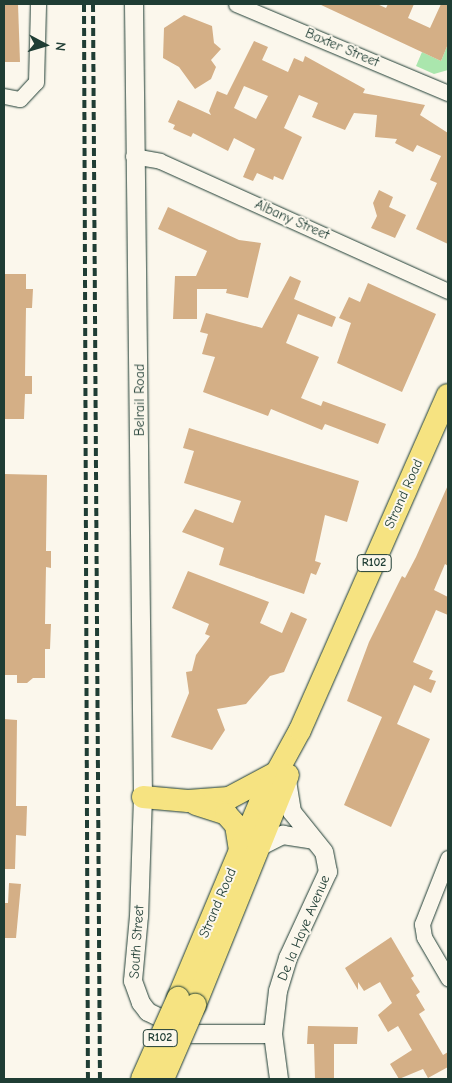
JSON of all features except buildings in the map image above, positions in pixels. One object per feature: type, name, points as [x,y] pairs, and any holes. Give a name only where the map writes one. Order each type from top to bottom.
[{"type":"main road","name":"Strand Road","points":[[163,1079],[186,1001],[300,730],[448,395]]},
{"type":"main road","points":[[142,797],[188,801],[229,798],[281,777]]},
{"type":"main road","points":[[188,801],[226,814],[236,825],[250,849]]},
{"type":"main road","name":"Strand Road","points":[[142,1079],[186,1001]]},
{"type":"street","points":[[4,96],[20,99],[36,82],[38,4]]},
{"type":"street","name":"Belrail Road","points":[[134,4],[133,156],[139,298],[142,797]]},
{"type":"street","name":"Baxter Street","points":[[236,4],[448,93]]},
{"type":"street","name":"Albany Street","points":[[133,156],[160,161],[448,291]]},
{"type":"street","name":"De la Haye Avenue","points":[[279,1079],[273,1034],[284,969],[328,872],[324,852],[292,812],[281,777]]},
{"type":"street","name":"South Street","points":[[142,797],[139,916],[133,980],[140,1003],[156,1017],[194,1034],[273,1034]]},
{"type":"street","points":[[250,849],[283,834],[314,840]]},
{"type":"street","points":[[448,860],[422,924],[424,937],[448,978]]},
{"type":"green space","points":[[448,44],[448,70],[434,74],[416,66],[422,52],[441,61]]},
{"type":"railway","points":[[84,4],[88,1079]]},
{"type":"railway","points":[[93,4],[100,1079]]}]
